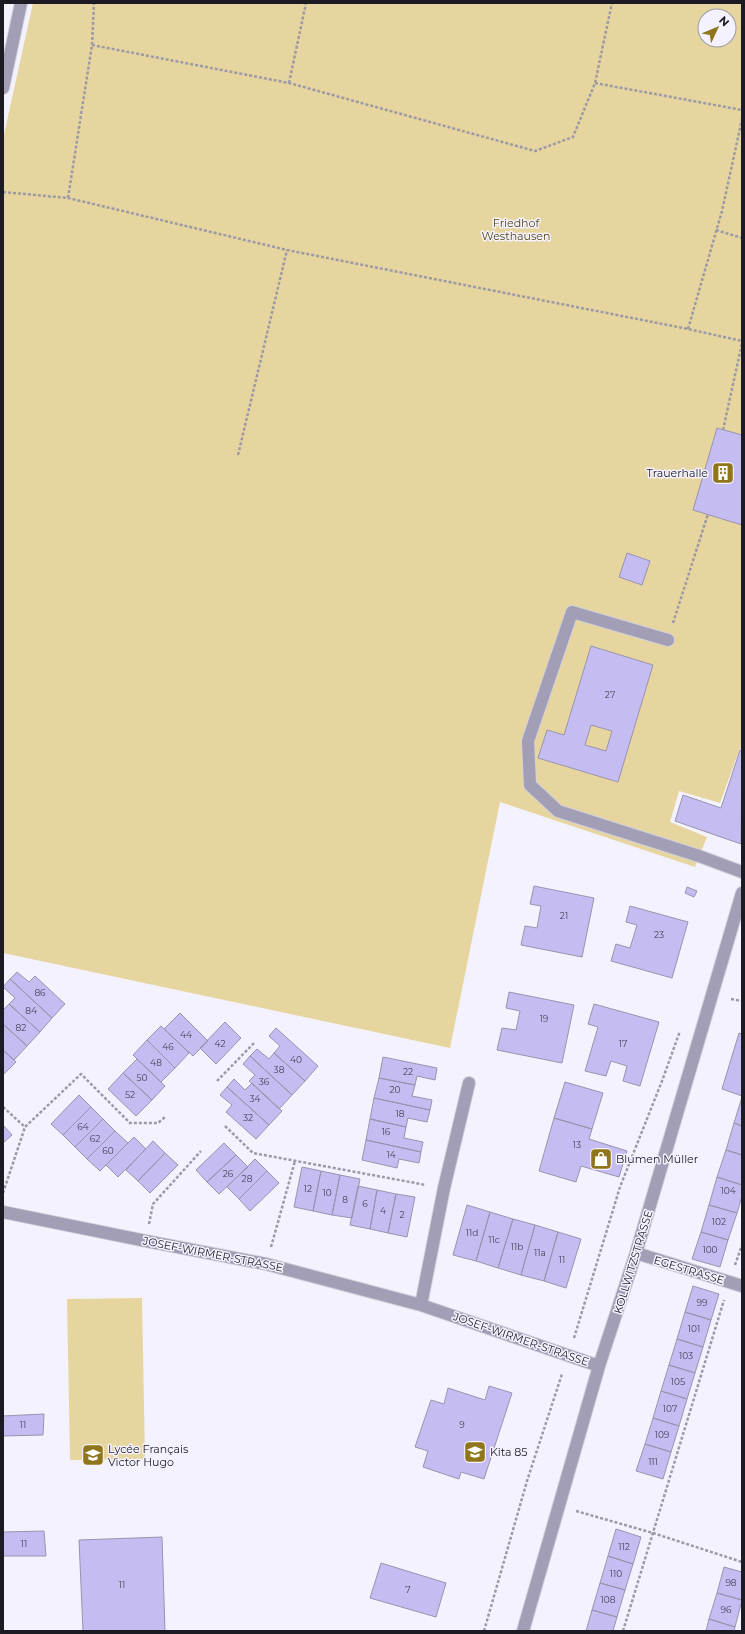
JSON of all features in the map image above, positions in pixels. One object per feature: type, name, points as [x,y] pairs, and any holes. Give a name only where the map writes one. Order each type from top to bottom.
[{"type":"street","points":[[3,88],[21,3]]},
{"type":"street","points":[[668,640],[572,612],[528,741],[530,785],[558,811],[699,856],[742,872]]},
{"type":"street","name":"KOLLWITZSTRASSE","points":[[522,1631],[600,1366],[636,1253],[742,893]]},
{"type":"street","points":[[421,1305],[444,1188],[469,1082]]},
{"type":"street","name":"JOSEF-WIRMER-STRASSE","points":[[3,1212],[266,1264],[421,1305],[600,1366]]},
{"type":"street","name":"EGESTRASSE","points":[[636,1253],[742,1286]]},
{"type":"path","points":[[68,198],[92,45],[94,3]]},
{"type":"path","points":[[289,83],[306,3]]},
{"type":"path","points":[[92,45],[289,83],[535,151],[573,137],[595,83],[612,3]]},
{"type":"path","points":[[595,83],[742,110]]},
{"type":"path","points":[[688,329],[722,211],[742,120]]},
{"type":"path","points":[[3,192],[68,198],[287,250],[688,329],[742,342],[723,430]]},
{"type":"path","points":[[716,230],[742,238]]},
{"type":"path","points":[[238,455],[287,250]]},
{"type":"path","points":[[668,640],[708,514]]},
{"type":"path","points":[[484,1631],[527,1481],[620,1187],[662,1081],[682,1025]]},
{"type":"path","points":[[217,1081],[254,1043]]},
{"type":"path","points":[[3,1194],[25,1127],[81,1074],[130,1123],[158,1123],[165,1117]]},
{"type":"path","points":[[3,1106],[25,1127]]},
{"type":"path","points":[[225,1126],[253,1153],[444,1188]]},
{"type":"path","points":[[146,1241],[153,1204],[201,1151]]},
{"type":"path","points":[[266,1264],[295,1161]]},
{"type":"path","points":[[623,1631],[742,1245]]},
{"type":"path","points":[[558,1506],[654,1533],[742,1562]]},
{"type":"green space","name":"Friedhof Westhausen","points":[[33,3],[742,3],[742,749],[740,748],[720,803],[679,791],[670,822],[707,837],[695,867],[500,802],[450,1048],[3,953],[3,139]]},
{"type":"green space","points":[[142,1298],[145,1459],[70,1460],[67,1299]]},
{"type":"building","name":"Trauerhalle","points":[[717,428],[742,435],[742,525],[693,510]]},
{"type":"building","points":[[627,553],[650,561],[642,585],[619,577]]},
{"type":"building","points":[[591,646],[653,665],[618,782],[538,758],[547,730],[564,735]],"holes":[[[591,725],[612,731],[606,751],[585,745]]]},
{"type":"building","points":[[740,750],[742,750],[741,844],[675,821],[683,795],[721,808]]},
{"type":"building","points":[[534,886],[594,898],[582,957],[521,945],[525,926],[537,928],[541,906],[530,904]]},
{"type":"building","points":[[687,887],[697,891],[694,897],[685,893]]},
{"type":"building","points":[[630,906],[688,922],[672,978],[611,961],[616,944],[630,948],[637,925],[626,922]]},
{"type":"building","points":[[17,972],[29,982],[35,976],[65,1004],[52,1018],[10,979]]},
{"type":"building","points":[[10,979],[52,1018],[40,1032],[9,1004],[15,998],[3,987]]},
{"type":"building","points":[[509,992],[574,1005],[562,1063],[497,1050],[502,1028],[516,1030],[520,1011],[506,1008]]},
{"type":"building","points":[[9,1004],[40,1032],[27,1046],[3,1024],[3,1010]]},
{"type":"building","points":[[594,1004],[659,1022],[640,1086],[623,1081],[627,1066],[611,1061],[606,1076],[585,1071],[598,1027],[588,1024]]},
{"type":"building","points":[[180,1013],[208,1041],[193,1056],[164,1029]]},
{"type":"building","points":[[225,1022],[241,1038],[216,1064],[200,1048]]},
{"type":"building","points":[[3,1024],[27,1046],[14,1060],[3,1050]]},
{"type":"building","points":[[161,1026],[189,1053],[175,1068],[147,1040]]},
{"type":"building","points":[[276,1028],[318,1066],[305,1081],[274,1053],[280,1046],[269,1036]]},
{"type":"building","points":[[739,1033],[742,1034],[742,1096],[722,1089]]},
{"type":"building","points":[[147,1040],[175,1068],[161,1082],[133,1055]]},
{"type":"building","points":[[257,1049],[269,1059],[274,1053],[305,1081],[292,1095],[250,1056]]},
{"type":"building","points":[[3,1050],[16,1062],[3,1075]]},
{"type":"building","points":[[250,1056],[292,1095],[279,1109],[249,1081],[255,1075],[243,1064]]},
{"type":"building","points":[[383,1057],[437,1068],[435,1080],[417,1076],[415,1085],[379,1078]]},
{"type":"building","points":[[137,1059],[165,1086],[152,1100],[123,1073]]},
{"type":"building","points":[[123,1073],[152,1100],[136,1116],[108,1089]]},
{"type":"building","points":[[379,1078],[415,1085],[412,1096],[432,1100],[430,1110],[374,1098]]},
{"type":"building","points":[[234,1079],[245,1090],[252,1083],[282,1111],[269,1125],[227,1087]]},
{"type":"building","points":[[565,1082],[603,1093],[592,1129],[554,1118]]},
{"type":"building","points":[[227,1087],[269,1125],[256,1139],[226,1112],[232,1105],[220,1095]]},
{"type":"building","points":[[79,1095],[91,1107],[63,1135],[51,1124]]},
{"type":"building","points":[[742,1097],[742,1126],[734,1123]]},
{"type":"building","points":[[374,1098],[430,1110],[427,1122],[408,1118],[406,1127],[370,1119]]},
{"type":"building","points":[[91,1107],[103,1119],[75,1147],[63,1135]]},
{"type":"building","points":[[554,1118],[592,1129],[589,1139],[627,1151],[619,1177],[581,1166],[576,1182],[539,1171]]},
{"type":"building","points":[[103,1119],[115,1131],[87,1159],[75,1147]]},
{"type":"building","points":[[370,1119],[406,1127],[404,1138],[423,1142],[421,1152],[366,1140]]},
{"type":"building","points":[[734,1123],[742,1126],[742,1155],[726,1150]]},
{"type":"building","points":[[3,1125],[12,1135],[3,1143]]},
{"type":"building","points":[[115,1131],[128,1143],[100,1171],[87,1159]]},
{"type":"building","points":[[134,1137],[146,1149],[118,1177],[106,1165]]},
{"type":"building","points":[[366,1140],[421,1152],[419,1163],[399,1159],[397,1168],[362,1160]]},
{"type":"building","points":[[153,1141],[165,1153],[138,1181],[126,1170]]},
{"type":"building","points":[[224,1143],[236,1155],[207,1182],[196,1170]]},
{"type":"building","points":[[726,1150],[742,1155],[742,1185],[717,1177]]},
{"type":"building","points":[[165,1153],[178,1165],[150,1193],[138,1181]]},
{"type":"building","points":[[236,1155],[248,1167],[219,1194],[207,1182]]},
{"type":"building","points":[[255,1159],[267,1171],[239,1199],[227,1187]]},
{"type":"building","points":[[302,1167],[321,1171],[313,1211],[294,1207]]},
{"type":"building","points":[[267,1171],[279,1183],[250,1211],[239,1199]]},
{"type":"building","points":[[321,1171],[340,1175],[332,1215],[313,1211]]},
{"type":"building","points":[[340,1175],[360,1179],[352,1218],[332,1215]]},
{"type":"building","points":[[717,1177],[742,1185],[742,1196],[737,1213],[709,1205]]},
{"type":"building","points":[[358,1186],[377,1190],[370,1229],[350,1225]]},
{"type":"building","points":[[377,1190],[396,1194],[388,1233],[370,1229]]},
{"type":"building","points":[[396,1194],[415,1197],[407,1237],[388,1233]]},
{"type":"building","points":[[467,1205],[490,1212],[476,1261],[453,1255]]},
{"type":"building","points":[[709,1205],[737,1213],[728,1240],[701,1232]]},
{"type":"building","points":[[490,1212],[513,1219],[498,1268],[476,1261]]},
{"type":"building","points":[[513,1219],[535,1225],[521,1275],[498,1268]]},
{"type":"building","points":[[535,1225],[558,1232],[544,1281],[521,1275]]},
{"type":"building","points":[[558,1232],[581,1239],[566,1288],[544,1281]]},
{"type":"building","points":[[701,1232],[728,1240],[720,1267],[692,1259]]},
{"type":"building","points":[[693,1286],[719,1294],[711,1320],[685,1312]]},
{"type":"building","points":[[685,1312],[711,1320],[703,1347],[677,1339]]},
{"type":"building","points":[[677,1339],[703,1347],[695,1373],[669,1365]]},
{"type":"building","points":[[669,1365],[695,1373],[687,1399],[661,1391]]},
{"type":"building","points":[[489,1386],[512,1393],[484,1479],[461,1472],[459,1479],[423,1467],[428,1451],[415,1447],[431,1400],[444,1404],[448,1388],[485,1400]]},
{"type":"building","points":[[661,1391],[687,1399],[679,1426],[653,1418]]},
{"type":"building","points":[[44,1414],[43,1435],[3,1436],[3,1416]]},
{"type":"building","points":[[653,1418],[679,1426],[671,1452],[645,1444]]},
{"type":"building","points":[[645,1444],[671,1452],[663,1479],[636,1471]]},
{"type":"building","points":[[616,1529],[641,1537],[633,1564],[608,1556]]},
{"type":"building","points":[[44,1531],[46,1556],[3,1556],[3,1532]]},
{"type":"building","points":[[162,1537],[165,1631],[83,1631],[79,1540]]},
{"type":"building","points":[[608,1556],[633,1564],[625,1590],[600,1583]]},
{"type":"building","points":[[381,1563],[446,1583],[436,1617],[370,1598]]},
{"type":"building","points":[[724,1567],[742,1572],[742,1600],[717,1593]]},
{"type":"building","points":[[600,1583],[625,1590],[617,1617],[592,1610]]},
{"type":"building","points":[[717,1593],[742,1600],[735,1627],[709,1619]]},
{"type":"building","points":[[592,1610],[617,1617],[613,1631],[586,1631]]},
{"type":"building","points":[[709,1619],[735,1627],[734,1631],[706,1631]]},
{"type":"place","name":"Trauerhalle","points":[[723,473]]},
{"type":"place","name":"Blumen Müller","points":[[601,1159]]},
{"type":"place","name":"Kita 85","points":[[475,1452]]},
{"type":"place","name":"Lycée Français Victor Hugo","points":[[93,1455]]}]
